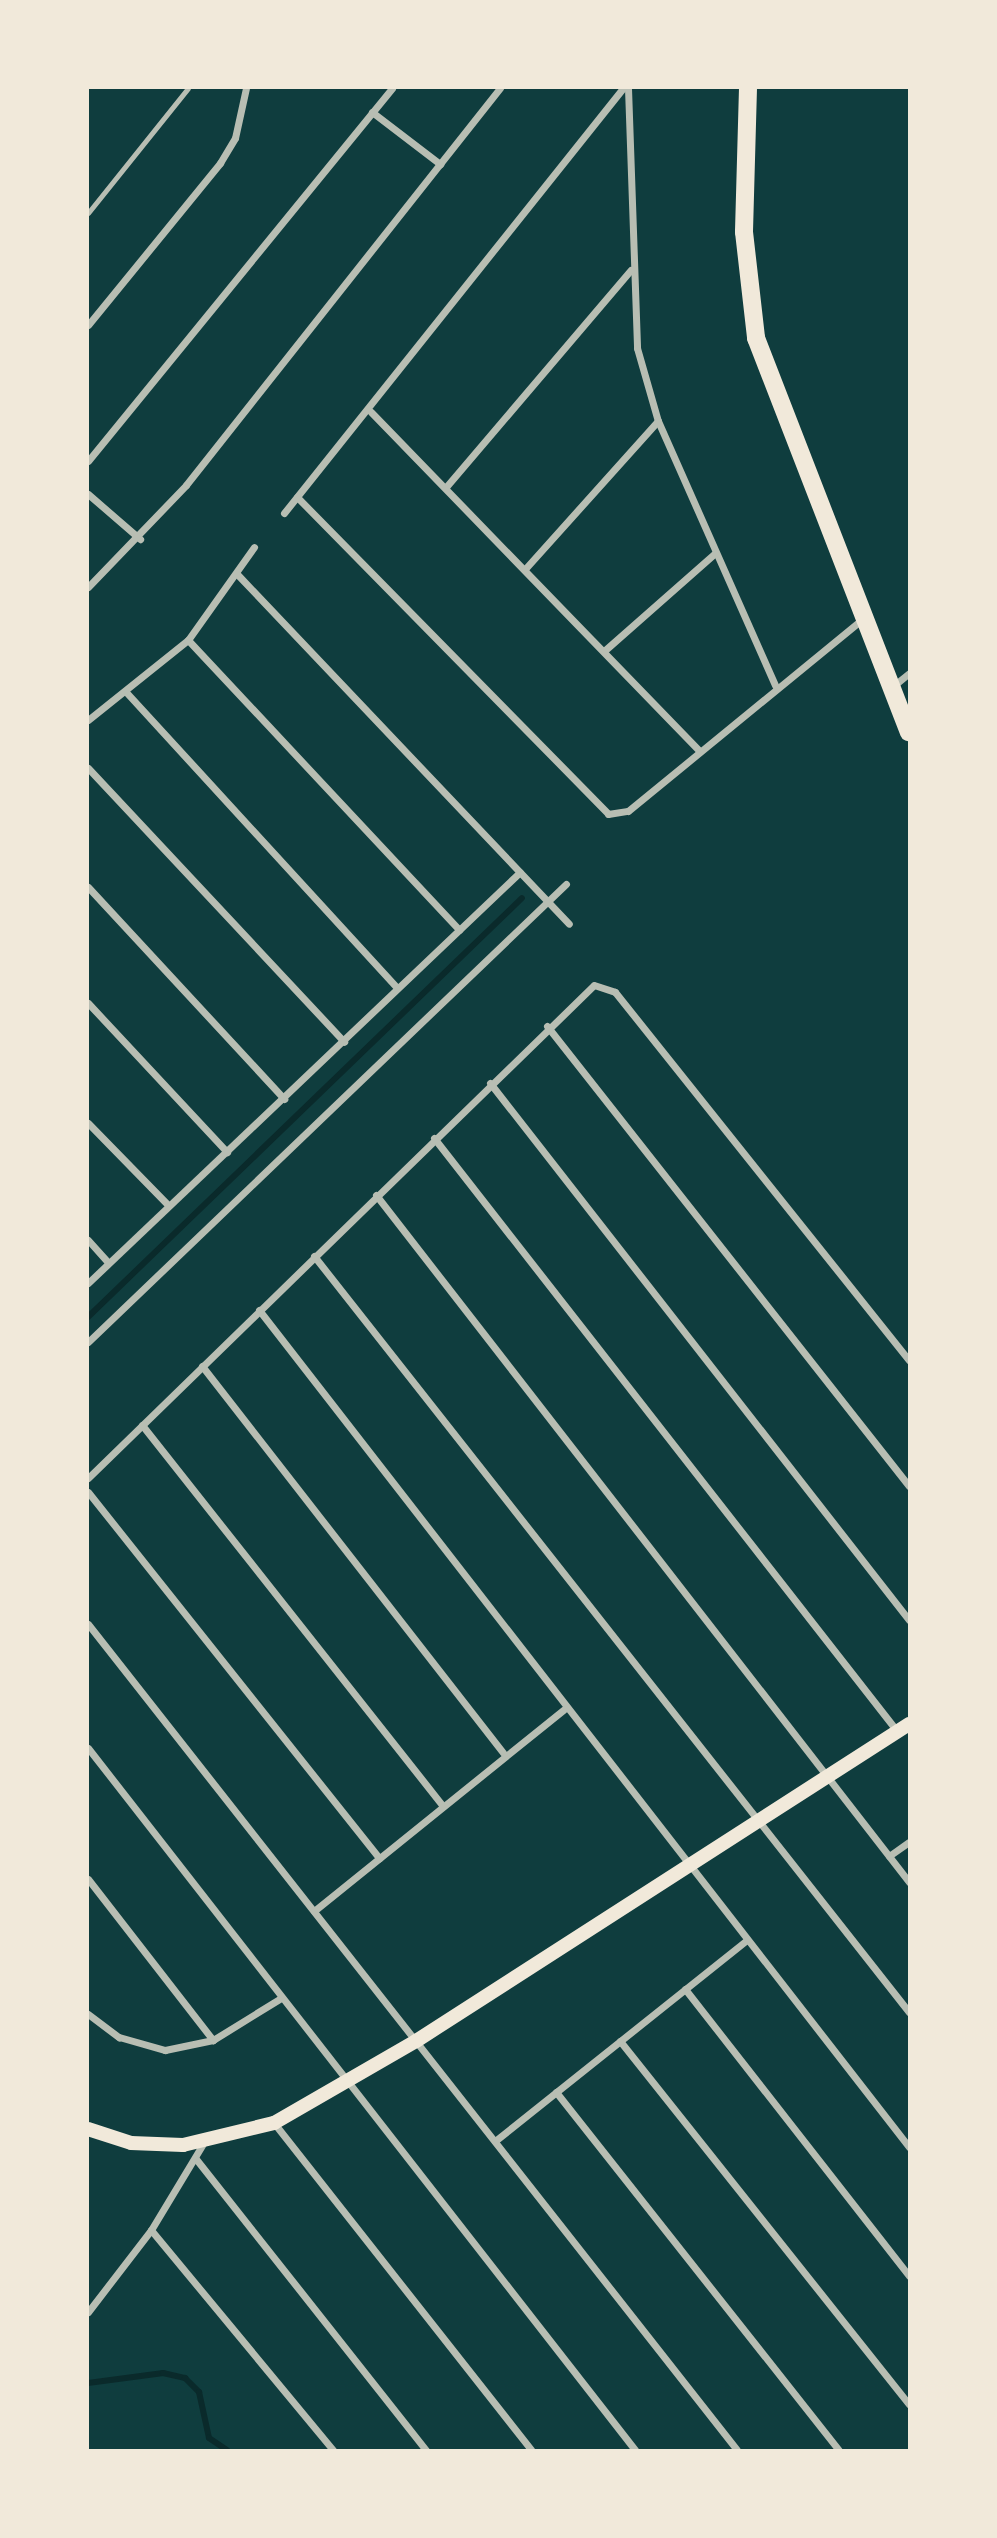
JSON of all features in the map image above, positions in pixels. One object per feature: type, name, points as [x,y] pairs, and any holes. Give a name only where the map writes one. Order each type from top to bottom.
[{"type":"main road","points":[[748,88],[744,232],[757,338],[909,732]]},
{"type":"main road","points":[[88,2129],[131,2143],[204,2143],[274,2123],[416,2040],[830,1779],[903,1728]]},
{"type":"street","points":[[88,325],[220,163],[235,138],[246,88]]},
{"type":"street","points":[[88,461],[392,88]]},
{"type":"street","points":[[88,587],[140,539],[500,88]]},
{"type":"street","points":[[625,88],[631,270],[637,348],[658,421],[775,685]]},
{"type":"street","points":[[284,513],[371,412],[625,88]]},
{"type":"street","points":[[373,112],[440,164]]},
{"type":"street","points":[[446,487],[631,270]]},
{"type":"street","points":[[371,412],[698,749]]},
{"type":"street","points":[[525,569],[658,421]]},
{"type":"street","points":[[88,494],[140,539]]},
{"type":"street","points":[[297,498],[608,814],[628,811],[775,685],[864,618]]},
{"type":"street","points":[[88,720],[188,640],[254,547]]},
{"type":"street","points":[[604,651],[715,553]]},
{"type":"street","points":[[237,574],[569,924]]},
{"type":"street","points":[[188,640],[459,930]]},
{"type":"street","points":[[891,688],[909,673]]},
{"type":"street","points":[[126,692],[397,988]]},
{"type":"street","points":[[88,768],[344,1042]]},
{"type":"street","points":[[88,1283],[520,873]]},
{"type":"street","points":[[88,1342],[566,884]]},
{"type":"street","points":[[88,887],[284,1099]]},
{"type":"street","points":[[88,1478],[583,992],[600,985],[615,992],[909,1360]]},
{"type":"street","points":[[88,1003],[227,1152]]},
{"type":"street","points":[[548,1026],[909,1486]]},
{"type":"street","points":[[490,1083],[909,1620]]},
{"type":"street","points":[[88,1122],[168,1206]]},
{"type":"street","points":[[434,1138],[903,1728]]},
{"type":"street","points":[[376,1195],[909,1882]]},
{"type":"street","points":[[88,1240],[108,1262]]},
{"type":"street","points":[[314,1256],[909,2012]]},
{"type":"street","points":[[258,1310],[564,1709],[909,2147]]},
{"type":"street","points":[[202,1366],[503,1753]]},
{"type":"street","points":[[142,1424],[441,1804]]},
{"type":"street","points":[[88,1492],[379,1858]]},
{"type":"street","points":[[88,1625],[737,2451]]},
{"type":"street","points":[[314,1911],[503,1753],[564,1709]]},
{"type":"street","points":[[88,1748],[635,2451]]},
{"type":"street","points":[[889,1856],[909,1842]]},
{"type":"street","points":[[88,1879],[214,2040]]},
{"type":"street","points":[[495,2141],[747,1940]]},
{"type":"street","points":[[685,1989],[909,2276]]},
{"type":"street","points":[[88,2014],[142,2046],[165,2050],[214,2040],[282,1998]]},
{"type":"street","points":[[620,2041],[909,2404]]},
{"type":"street","points":[[556,2092],[839,2451]]},
{"type":"street","points":[[274,2123],[531,2451]]},
{"type":"street","points":[[89,2309],[151,2230],[204,2143]]},
{"type":"street","points":[[196,2159],[426,2451]]},
{"type":"street","points":[[151,2230],[333,2451]]},
{"type":"lane","points":[[88,213],[188,88]]},
{"type":"waterway","points":[[88,1317],[522,898]]},
{"type":"waterway","points":[[88,2383],[163,2373],[185,2378],[199,2392],[209,2438],[227,2450]]}]
